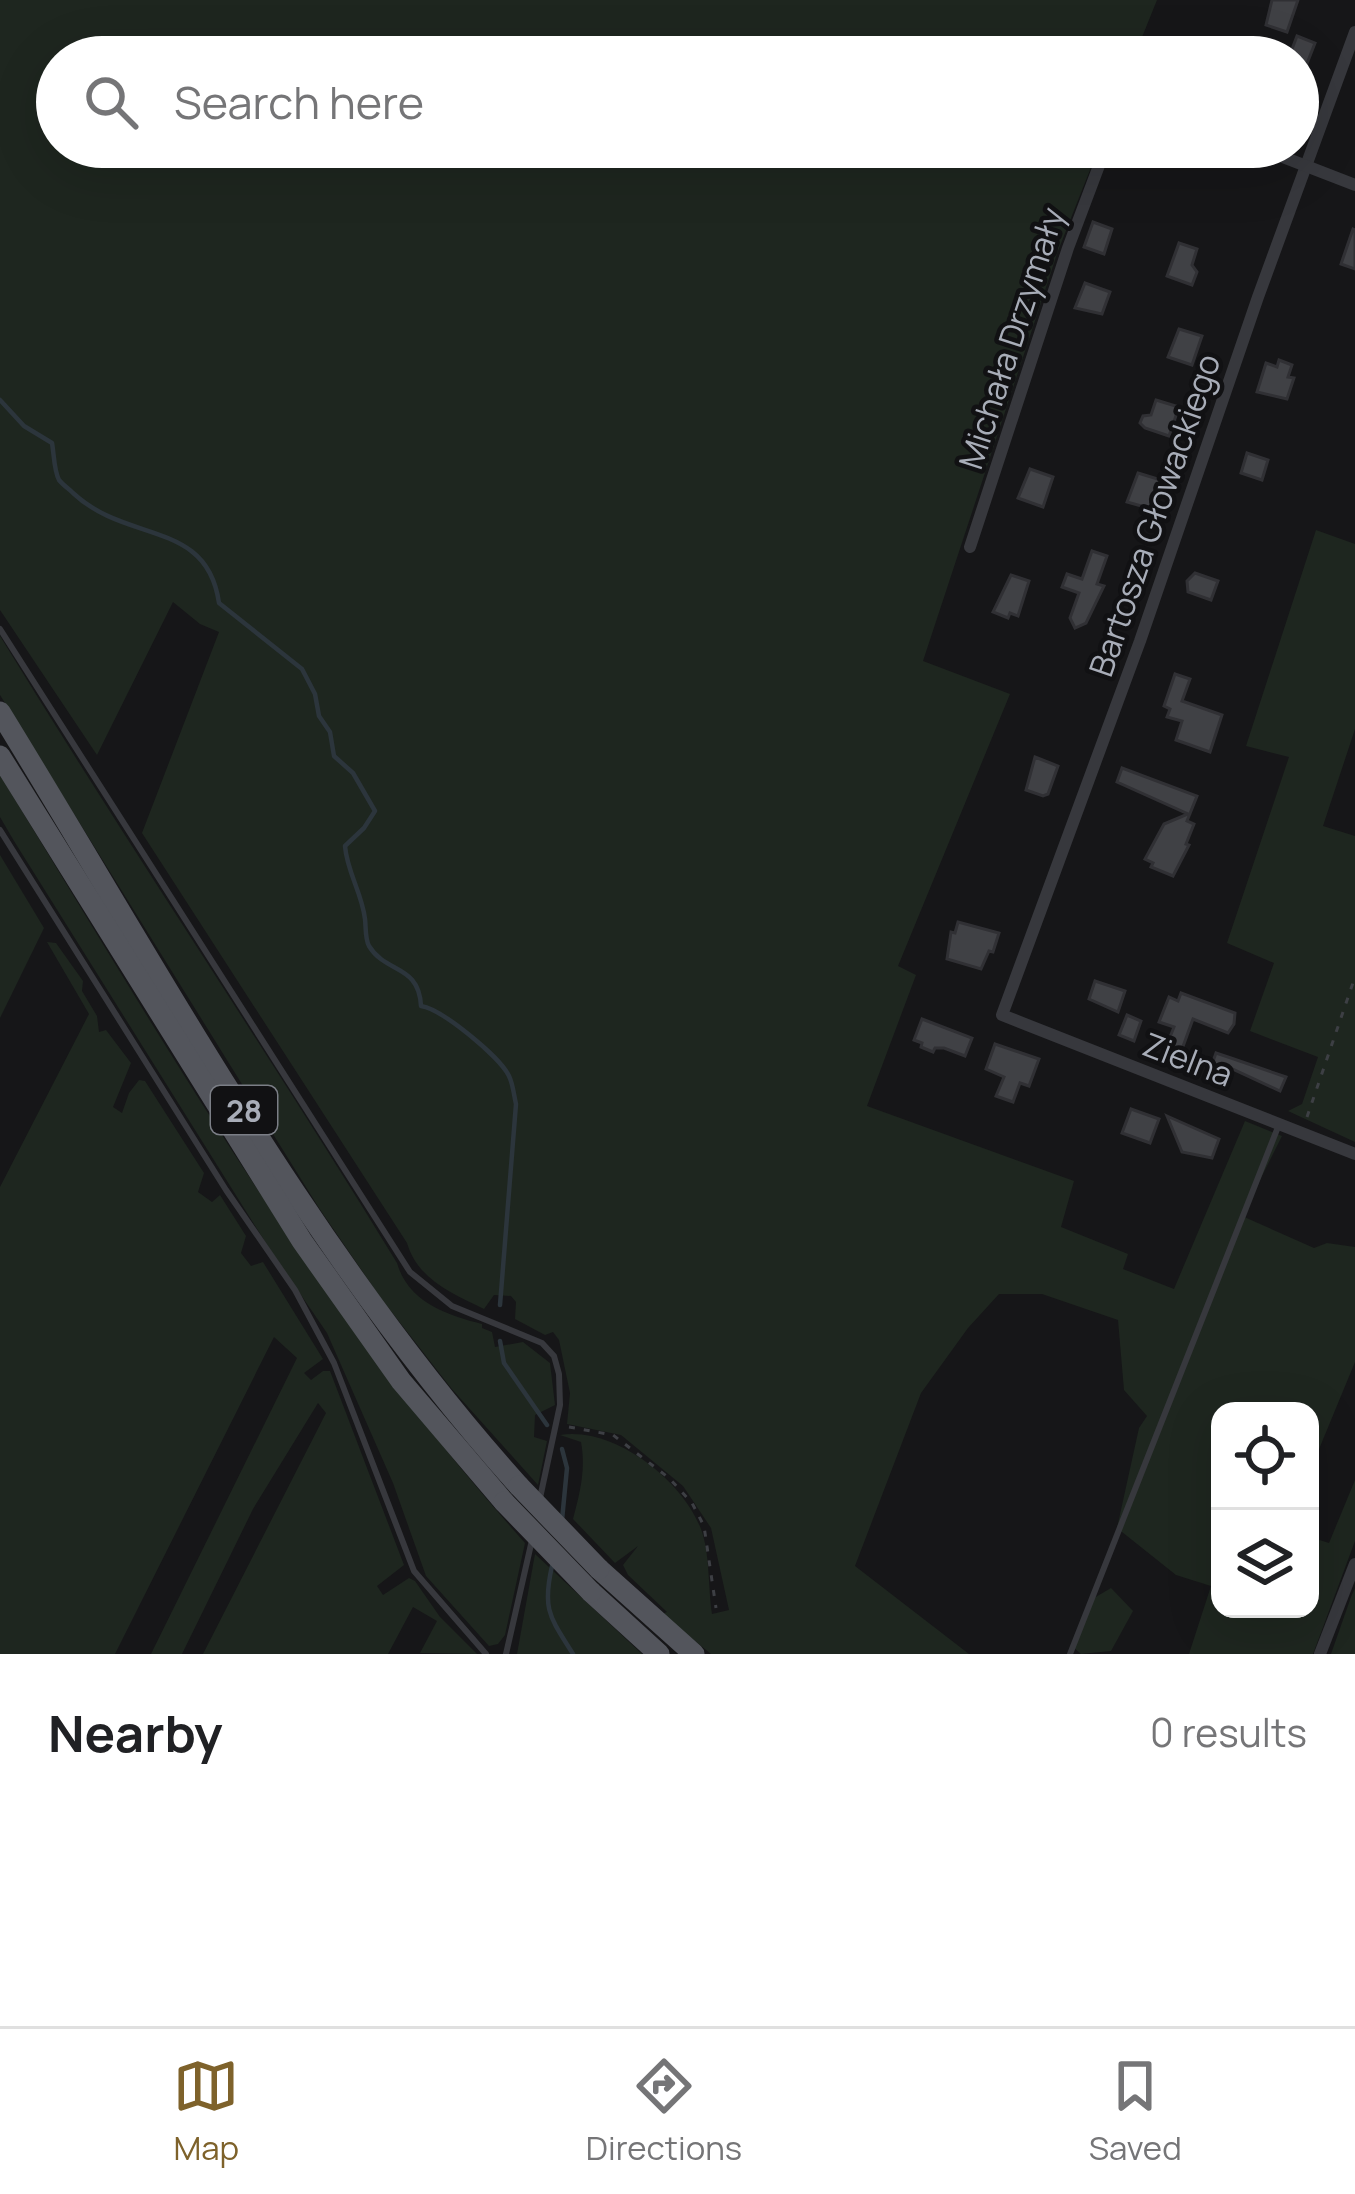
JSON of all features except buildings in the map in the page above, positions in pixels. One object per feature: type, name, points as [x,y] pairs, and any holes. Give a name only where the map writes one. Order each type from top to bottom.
[{"type":"main road","name":"28","points":[[0,712],[305,1205],[405,1348],[591,1592],[659,1654]]},
{"type":"main road","name":"28","points":[[0,756],[302,1241],[423,1409],[694,1654]]},
{"type":"street","name":"Bartosza Głowackiego","points":[[1319,128],[1355,32]]},
{"type":"street","name":"Michała Drzymały","points":[[970,547],[1098,168]]},
{"type":"street","name":"Bartosza Głowackiego","points":[[1001,1015],[1140,641],[1304,168]]},
{"type":"street","points":[[1310,168],[1355,185]]},
{"type":"street","name":"Zielna","points":[[1001,1015],[1355,1154]]},
{"type":"street","points":[[1321,1654],[1355,1564]]},
{"type":"lane","points":[[0,629],[410,1272],[452,1306],[542,1343],[554,1356],[560,1374],[560,1406],[506,1654]]},
{"type":"lane","points":[[0,830],[226,1190],[295,1291],[334,1363],[414,1571],[486,1654]]},
{"type":"lane","points":[[1070,1654],[1279,1124]]},
{"type":"path","points":[[1301,1134],[1355,976]]},
{"type":"path","points":[[556,1425],[613,1435],[681,1490],[704,1526],[716,1608]]},
{"type":"shaded area","points":[[0,0],[1157,0],[1142,36],[36,36],[36,168],[1091,168],[1058,251],[923,661],[1010,694],[898,966],[916,975],[867,1106],[1074,1181],[1061,1227],[1128,1254],[1123,1269],[1174,1289],[1245,1121],[1282,1136],[1242,1216],[1314,1248],[1327,1243],[1355,1247],[1355,1362],[1319,1449],[1319,1402],[1211,1402],[1211,1586],[1176,1575],[1117,1528],[1139,1428],[1147,1416],[1124,1390],[1118,1320],[1042,1294],[999,1294],[921,1393],[855,1566],[969,1654],[711,1654],[662,1614],[667,1612],[628,1575],[623,1565],[638,1546],[615,1563],[573,1519],[583,1471],[581,1442],[560,1435],[602,1439],[662,1475],[692,1510],[701,1529],[712,1614],[729,1610],[711,1528],[683,1486],[621,1435],[567,1424],[570,1393],[559,1340],[553,1332],[545,1335],[515,1319],[516,1302],[511,1296],[494,1295],[484,1309],[438,1284],[419,1267],[142,833],[219,632],[200,624],[173,602],[97,755],[0,610]]},
{"type":"shaded area","points":[[1316,530],[1355,544],[1355,729],[1323,826],[1355,836],[1355,1142],[1288,1111],[1302,1104],[1318,1057],[1250,1031],[1274,963],[1227,943],[1289,757],[1246,746]]},
{"type":"shaded area","points":[[0,636],[410,1288],[443,1311],[482,1324],[492,1332],[495,1347],[523,1342],[550,1363],[555,1405],[535,1415],[534,1437],[547,1441],[538,1485],[451,1388],[319,1208],[0,695]]},
{"type":"shaded area","points":[[0,775],[183,1073],[311,1268],[378,1362],[525,1543],[505,1635],[498,1644],[489,1646],[426,1576],[393,1483],[327,1333],[14,841],[0,817]]},
{"type":"shaded area","points":[[0,855],[44,928],[0,1018]]},
{"type":"shaded area","points":[[47,942],[56,943],[83,981],[82,991],[97,1016],[99,1032],[106,1030],[131,1063],[113,1107],[122,1113],[129,1093],[139,1080],[145,1081],[204,1173],[198,1192],[212,1202],[220,1195],[246,1236],[241,1253],[251,1266],[263,1262],[323,1359],[304,1373],[311,1380],[330,1371],[404,1565],[377,1586],[383,1595],[409,1578],[415,1581],[440,1617],[477,1654],[420,1653],[437,1621],[413,1607],[388,1654],[203,1654],[326,1413],[318,1403],[253,1509],[182,1654],[151,1654],[297,1358],[274,1337],[115,1654],[0,1654],[0,1187],[89,1014]]},
{"type":"shaded area","points":[[1355,1480],[1355,1541],[1313,1654],[1189,1654],[1211,1586],[1211,1618],[1319,1618],[1319,1540],[1329,1543]]},
{"type":"shaded area","points":[[535,1554],[642,1654],[517,1654]]},
{"type":"shaded area","points":[[1111,1588],[1133,1611],[1111,1651],[1081,1654],[1073,1647],[1094,1598]]},
{"type":"shaded area","points":[[1355,1588],[1355,1654],[1331,1654],[1351,1597]]},
{"type":"waterway","points":[[0,400],[24,426],[52,443],[56,472],[64,485],[94,509],[182,545],[199,558],[211,576],[219,603],[302,669],[330,732],[334,756],[353,773],[375,811],[345,846],[369,946],[408,976],[421,1006],[470,1035],[512,1083],[516,1104],[500,1305]]},
{"type":"waterway","points":[[500,1341],[504,1363],[547,1425]]},
{"type":"waterway","points":[[562,1449],[567,1468],[562,1520]]},
{"type":"waterway","points":[[552,1566],[550,1613],[573,1654]]}]
